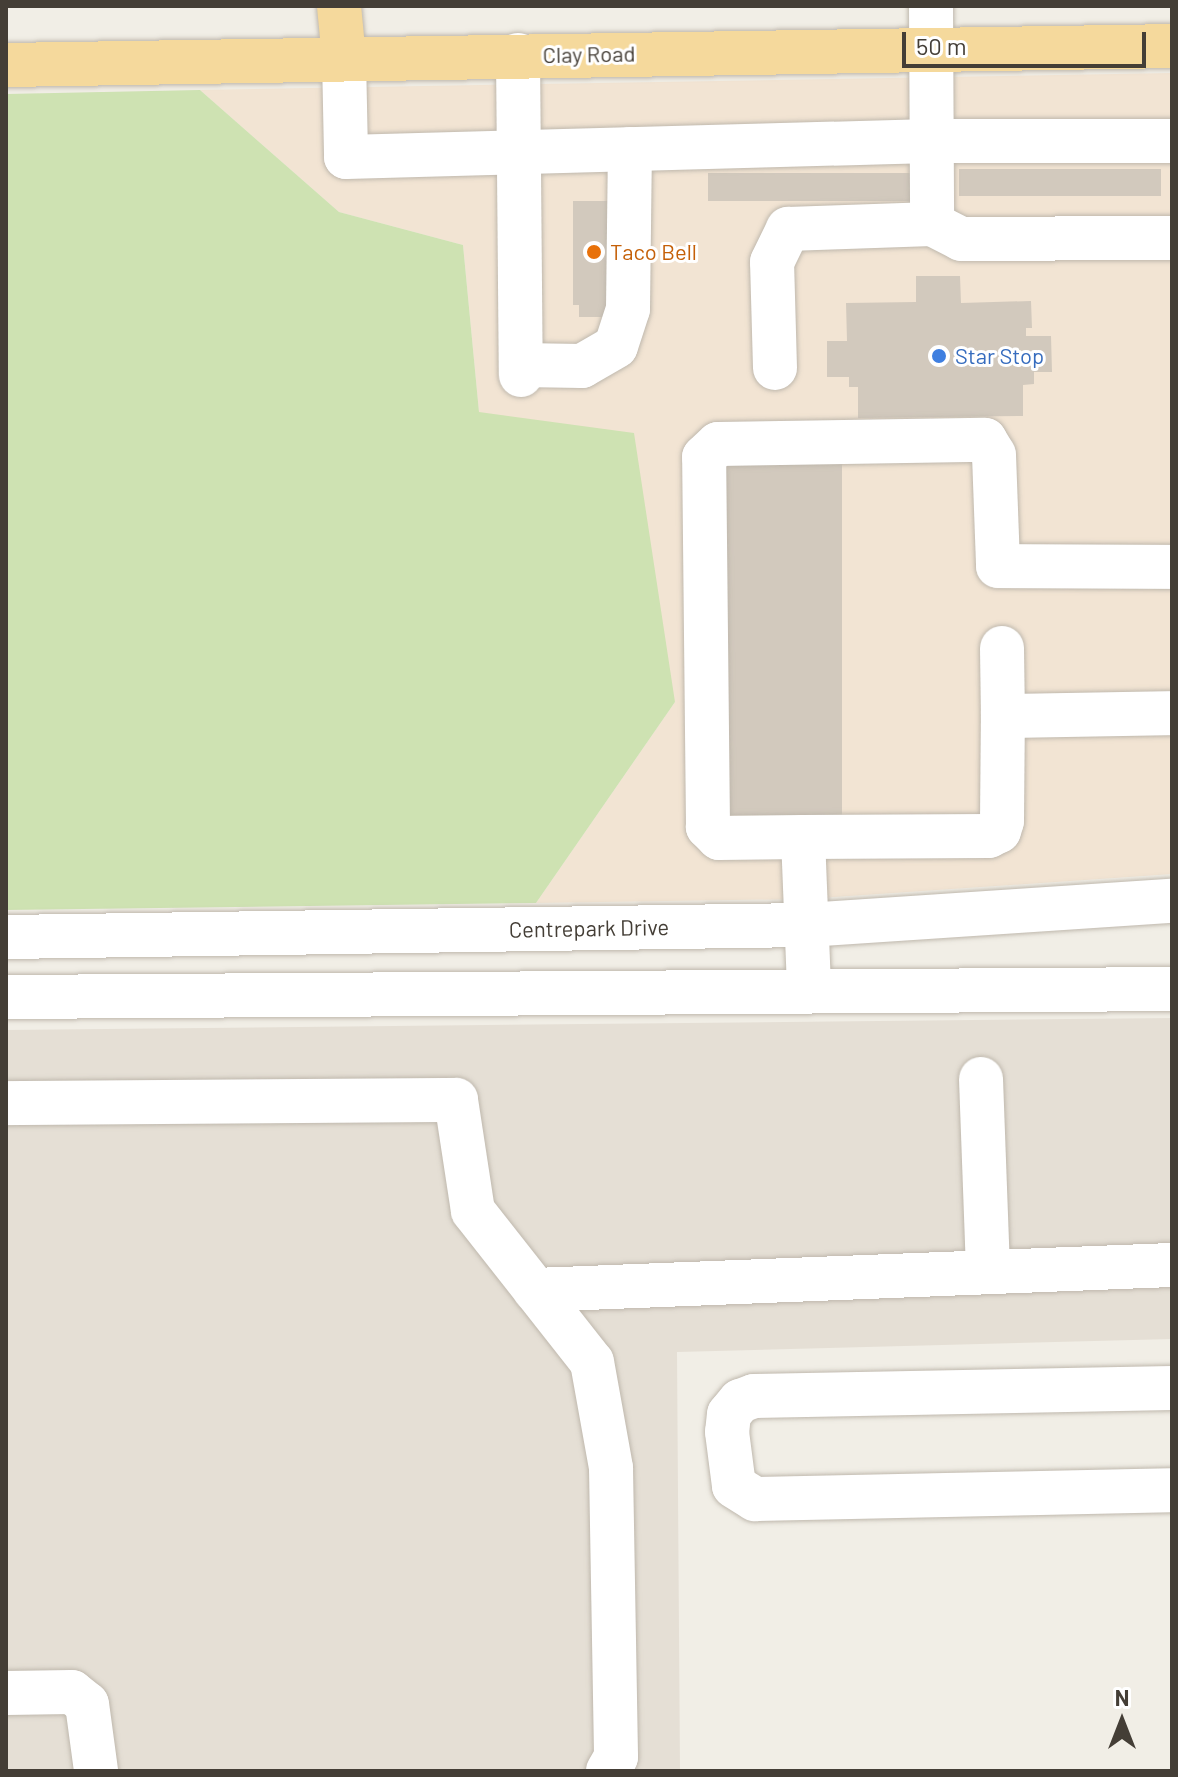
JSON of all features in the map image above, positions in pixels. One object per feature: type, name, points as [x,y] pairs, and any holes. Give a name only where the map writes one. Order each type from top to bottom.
[{"type":"main road","points":[[339,6],[344,58]]},
{"type":"main road","name":"Clay Road","points":[[6,65],[518,55],[931,26],[1172,46]]},
{"type":"street","points":[[931,26],[932,224]]},
{"type":"street","points":[[518,55],[521,370],[582,366],[616,346],[628,309],[630,149]]},
{"type":"street","points":[[344,58],[346,157],[931,141],[1172,141]]},
{"type":"street","points":[[775,368],[772,262],[788,229],[932,224],[961,239],[1172,238]]},
{"type":"street","points":[[1002,648],[999,831],[989,836],[719,838],[708,827],[704,457],[718,444],[985,440],[994,455],[998,566],[1172,567]]},
{"type":"street","points":[[1003,716],[1172,713]]},
{"type":"street","points":[[803,837],[809,987]]},
{"type":"street","name":"Centrepark Drive","points":[[6,937],[806,925],[1172,901]]},
{"type":"street","points":[[374,931],[375,993]]},
{"type":"street","points":[[6,997],[809,987],[1172,989]]},
{"type":"street","points":[[981,1079],[988,1272]]},
{"type":"street","points":[[6,1103],[456,1100],[473,1211],[592,1362],[611,1468],[616,1757],[608,1771]]},
{"type":"street","points":[[535,1290],[1172,1265]]},
{"type":"street","points":[[1172,1388],[754,1396],[740,1401],[729,1414],[727,1432],[734,1486],[755,1499],[1172,1490]]},
{"type":"street","points":[[6,1693],[72,1692],[87,1704],[96,1771]]},
{"type":"shaded area","points":[[1172,73],[1172,874],[805,899],[536,903],[675,702],[479,412],[463,245],[339,212],[200,90]]},
{"type":"shaded area","points":[[1172,1018],[1172,1339],[677,1352],[680,1771],[6,1771],[6,1030]]},
{"type":"green space","points":[[200,90],[339,212],[463,245],[479,412],[634,433],[675,702],[536,903],[6,910],[6,94]]},
{"type":"building","points":[[959,169],[1161,169],[1161,196],[959,196]]},
{"type":"building","points":[[708,173],[910,173],[910,201],[708,201]]},
{"type":"building","name":"Taco Bell","points":[[573,201],[614,201],[610,317],[579,317],[579,305],[573,305]]},
{"type":"building","name":"Star Stop","points":[[916,276],[960,276],[961,303],[1031,301],[1032,328],[1026,328],[1026,336],[1051,336],[1052,372],[1034,372],[1034,384],[1023,385],[1023,416],[858,418],[858,387],[849,387],[849,377],[827,377],[827,341],[847,341],[846,303],[916,302]]},
{"type":"building","points":[[725,459],[842,459],[842,815],[725,815]]},
{"type":"place","name":"Taco Bell","points":[[594,252]]},
{"type":"place","name":"Star Stop","points":[[939,356]]}]
